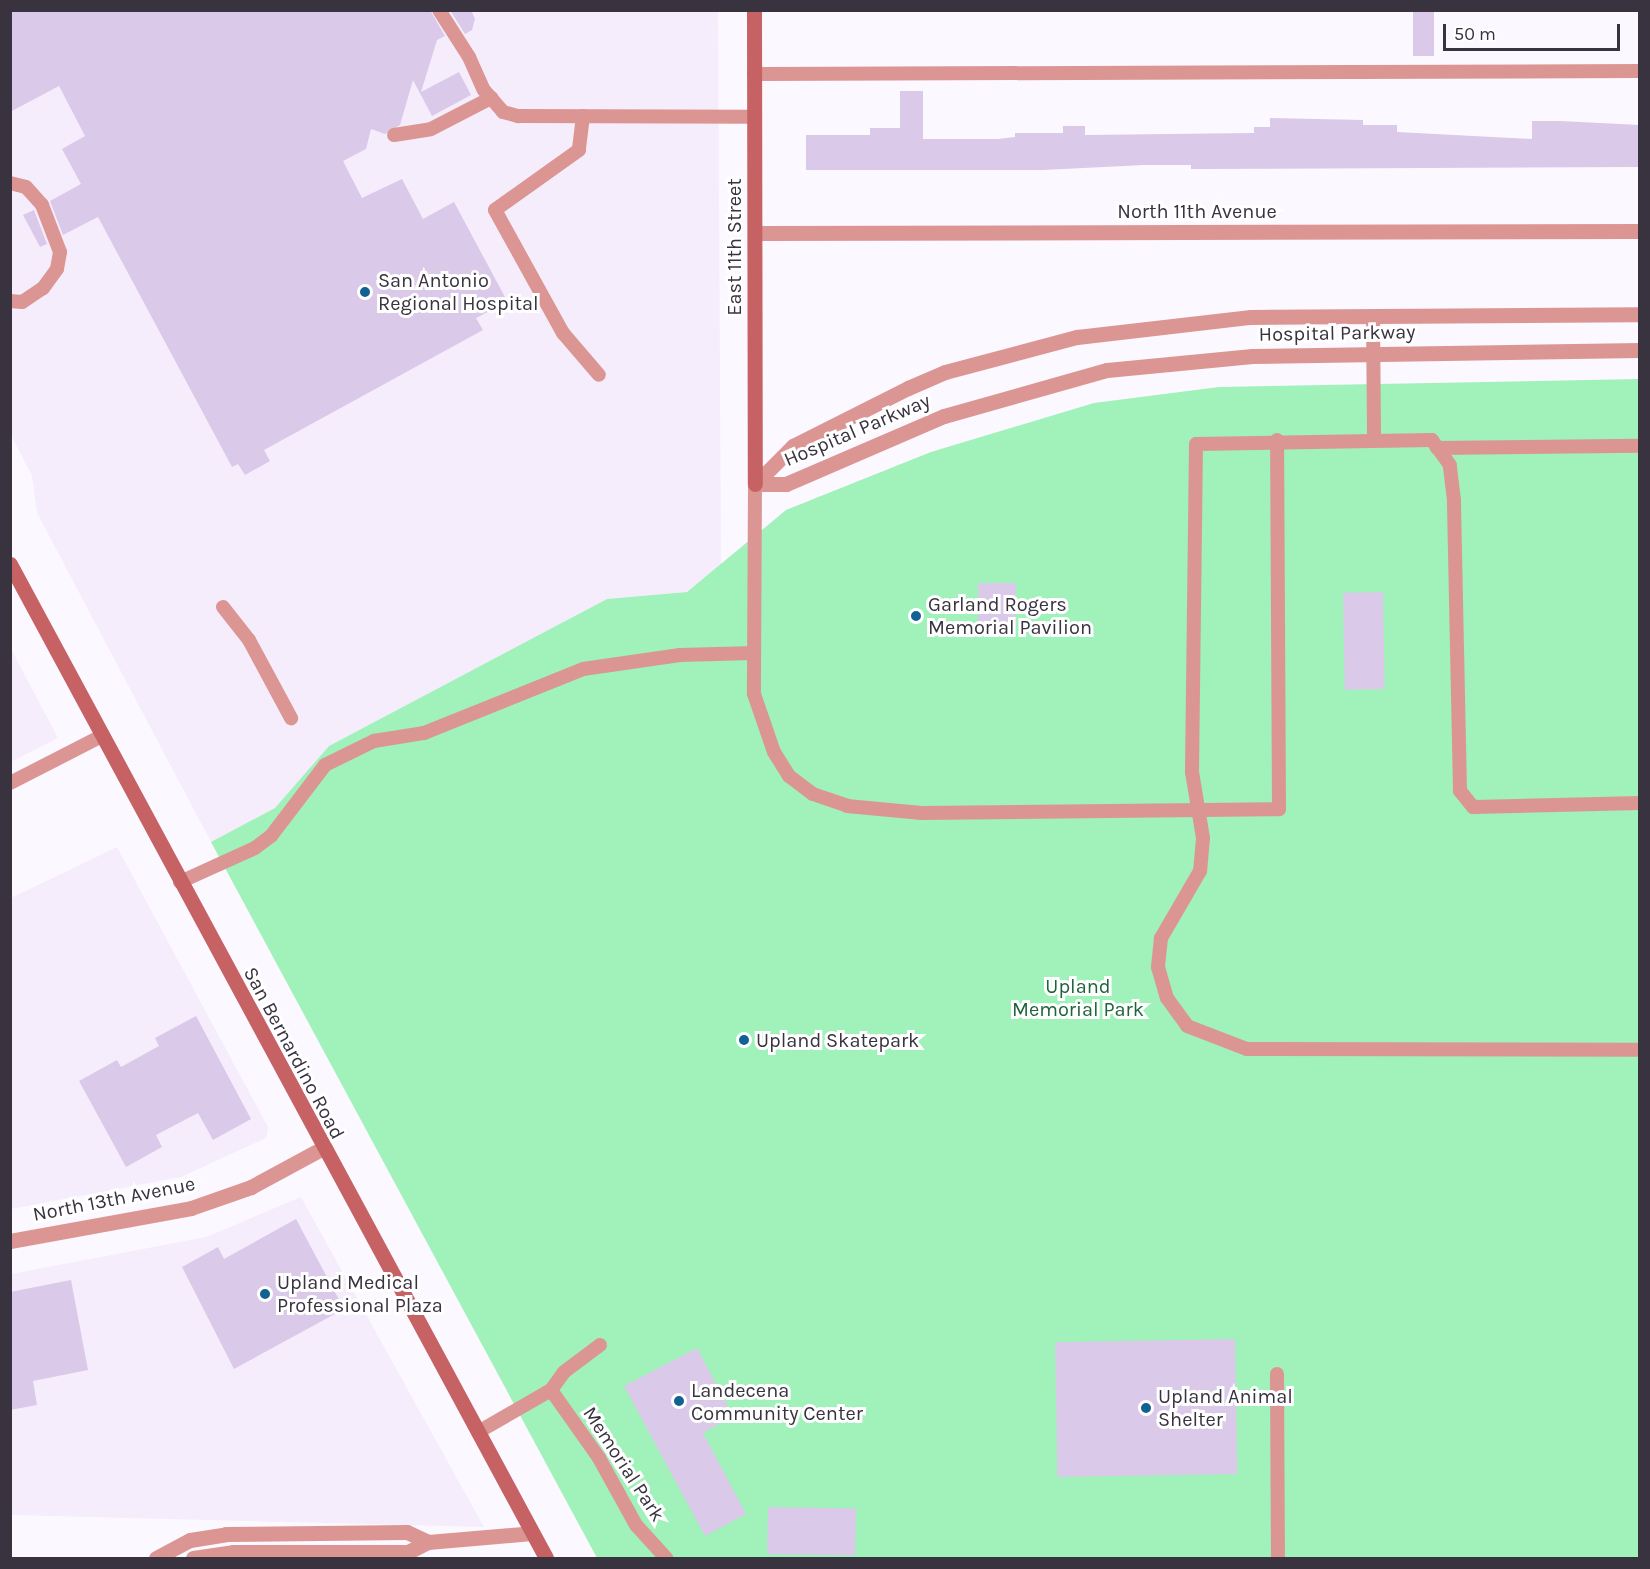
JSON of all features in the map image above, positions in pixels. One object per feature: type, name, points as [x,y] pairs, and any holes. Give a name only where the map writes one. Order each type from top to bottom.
[{"type":"street","name":"East 11th Street","points":[[754,10],[755,484]]},
{"type":"street","name":"North 11th Avenue","points":[[755,233],[1640,231]]},
{"type":"street","name":"Hospital Parkway","points":[[755,484],[794,446],[945,372],[1015,352],[1168,322],[1251,316],[1640,314]]},
{"type":"street","name":"Hospital Parkway","points":[[755,484],[786,484],[944,416],[1107,370],[1252,356],[1640,350]]},
{"type":"street","name":"San Bernardino Road","points":[[10,564],[321,1149],[546,1558]]},
{"type":"street","name":"North 13th Avenue","points":[[10,1241],[191,1208],[250,1187],[321,1149]]},
{"type":"street","points":[[156,1558],[190,1540],[226,1534],[407,1532],[428,1542]]},
{"type":"street","points":[[193,1558],[233,1552],[408,1552],[428,1542],[532,1533]]},
{"type":"lane","points":[[438,10],[491,98],[503,111],[518,116],[754,117]]},
{"type":"lane","points":[[754,74],[1640,71]]},
{"type":"lane","points":[[394,135],[432,129],[491,98]]},
{"type":"lane","points":[[582,116],[579,150],[495,210],[563,333],[599,375]]},
{"type":"lane","points":[[10,183],[26,187],[42,205],[60,252],[57,269],[43,288],[22,302],[10,301]]},
{"type":"lane","points":[[1373,317],[1374,441]]},
{"type":"lane","points":[[755,484],[754,694],[767,735],[789,776],[813,794],[848,806],[922,813],[1279,809],[1277,440]]},
{"type":"lane","points":[[1640,803],[1473,807],[1460,791],[1454,500],[1450,465],[1432,440],[1277,440],[1196,444],[1192,772],[1201,811],[1200,871],[1161,938],[1158,967],[1167,998],[1187,1026],[1247,1049],[1640,1050]]},
{"type":"lane","points":[[1437,448],[1640,446]]},
{"type":"lane","points":[[223,607],[249,640],[291,718]]},
{"type":"lane","points":[[180,882],[271,836],[325,765],[374,741],[445,725],[530,687],[583,669],[680,655],[754,653]]},
{"type":"lane","points":[[10,783],[102,736]]},
{"type":"lane","points":[[478,1432],[551,1390],[564,1372],[600,1345]]},
{"type":"lane","points":[[1277,1374],[1278,1558]]},
{"type":"lane","name":"Memorial Park","points":[[551,1390],[593,1449],[636,1525],[666,1558]]},
{"type":"shaded area","name":"San Antonio Regional Hospital","points":[[10,11],[718,11],[721,565],[687,592],[607,599],[329,746],[275,808],[211,842],[37,513],[32,476],[11,435]]},
{"type":"shaded area","points":[[10,647],[58,738],[11,762],[10,762]]},
{"type":"shaded area","points":[[117,847],[268,1127],[266,1138],[181,1177],[11,1209],[11,898]]},
{"type":"shaded area","points":[[301,1197],[484,1527],[11,1515],[11,1274],[206,1237]]},
{"type":"green space","name":"Upland Memorial Park","points":[[1639,379],[1639,1558],[597,1558],[211,842],[275,808],[329,746],[607,599],[687,592],[786,510],[931,452],[1094,403],[1219,387]]},
{"type":"building","points":[[10,10],[430,10],[445,36],[437,40],[421,92],[459,72],[471,95],[432,116],[413,80],[400,125],[385,134],[371,129],[366,149],[343,161],[362,198],[402,179],[423,219],[454,202],[505,297],[503,304],[476,318],[483,330],[264,450],[270,461],[245,475],[238,464],[232,467],[98,217],[63,235],[50,201],[81,184],[62,149],[85,136],[59,86],[10,112]]},
{"type":"building","points":[[450,10],[471,10],[475,19],[472,30],[465,34]]},
{"type":"building","points":[[1413,10],[1434,10],[1434,56],[1413,56]]},
{"type":"building","points":[[900,91],[923,91],[923,139],[998,139],[1015,137],[1015,133],[1063,133],[1063,126],[1085,126],[1085,135],[1254,133],[1254,127],[1270,127],[1270,118],[1363,120],[1363,125],[1397,125],[1397,132],[1532,139],[1532,121],[1560,121],[1640,125],[1640,167],[1191,169],[1191,165],[1144,165],[1043,170],[806,170],[806,135],[870,135],[870,128],[900,128]]},
{"type":"building","points":[[34,210],[47,244],[40,247],[23,215]]},
{"type":"building","points":[[978,583],[1016,583],[1016,630],[978,630]]},
{"type":"building","points":[[1383,592],[1385,689],[1345,690],[1343,593]]},
{"type":"building","points":[[196,1016],[251,1119],[213,1140],[198,1113],[156,1135],[162,1147],[126,1167],[79,1081],[117,1060],[121,1067],[159,1046],[155,1038]]},
{"type":"building","name":"Upland Medical Professional Plaza","points":[[296,1219],[344,1309],[234,1369],[182,1267],[218,1247],[224,1259]]},
{"type":"building","points":[[71,1280],[88,1370],[33,1381],[37,1405],[10,1410],[10,1292]]},
{"type":"building","name":"Upland Animal Shelter","points":[[1235,1339],[1237,1474],[1057,1477],[1055,1342]]},
{"type":"building","points":[[697,1348],[733,1416],[703,1433],[746,1514],[705,1536],[624,1386]]},
{"type":"building","points":[[768,1507],[856,1509],[855,1556],[767,1554]]},
{"type":"place","name":"San Antonio Regional Hospital","points":[[365,292]]},
{"type":"place","name":"Garland Rogers Memorial Pavilion","points":[[916,616]]},
{"type":"place","name":"Upland Skatepark","points":[[744,1040]]},
{"type":"place","name":"Upland Medical Professional Plaza","points":[[265,1294]]},
{"type":"place","name":"Landecena Community Center","points":[[679,1401]]},
{"type":"place","name":"Upland Animal Shelter","points":[[1146,1408]]}]
